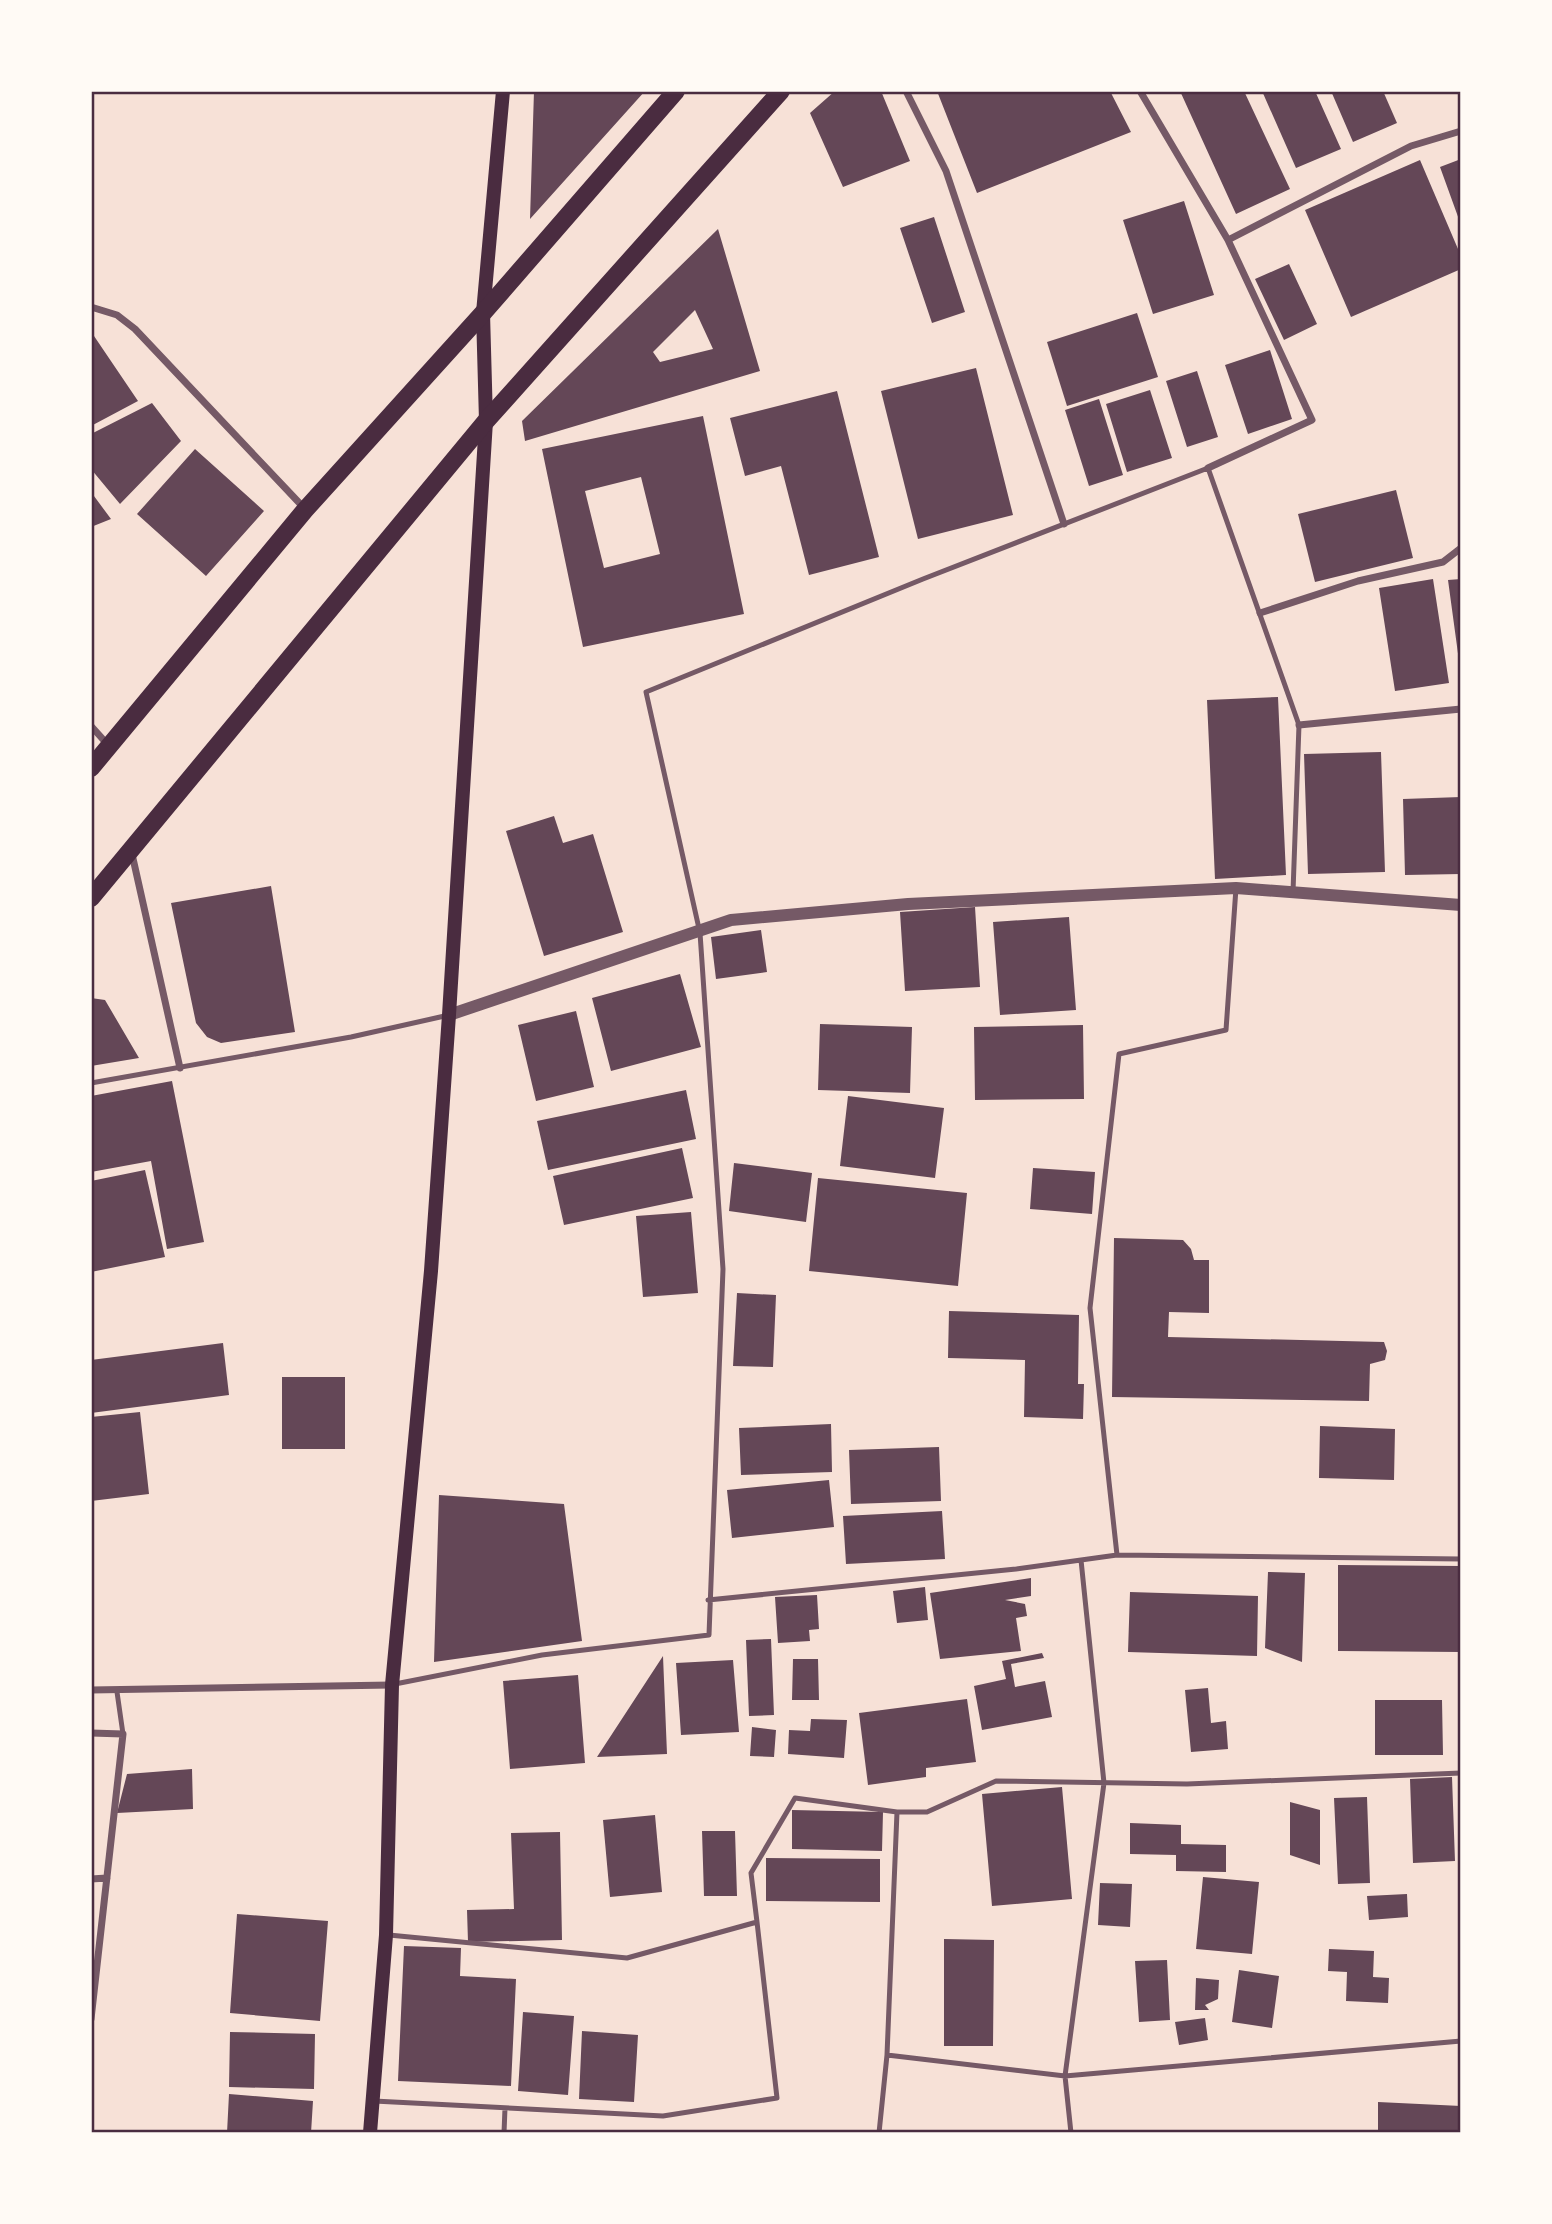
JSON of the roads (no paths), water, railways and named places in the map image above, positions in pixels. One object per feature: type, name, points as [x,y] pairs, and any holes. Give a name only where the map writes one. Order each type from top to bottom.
[{"type":"main road","points":[[370,2133],[386,1935],[392,1685],[431,1271],[449,1015],[486,421],[483,313],[503,91]]},
{"type":"main road","points":[[91,768],[305,510],[483,313],[676,91]]},
{"type":"main road","points":[[91,898],[486,421],[780,91]]},
{"type":"street","points":[[906,91],[946,170],[1064,524]]},
{"type":"street","points":[[1140,91],[1228,240],[1312,419],[1208,468]]},
{"type":"street","points":[[1228,240],[1411,146],[1461,131]]},
{"type":"street","points":[[91,307],[117,315],[135,329],[305,510]]},
{"type":"street","points":[[1260,613],[1358,581],[1443,562],[1461,548]]},
{"type":"street","points":[[1299,725],[1461,709]]},
{"type":"street","points":[[91,726],[110,747]]},
{"type":"street","points":[[131,850],[180,1068]]},
{"type":"street","points":[[449,1015],[700,933],[731,920],[908,904],[1236,888],[1461,905]]},
{"type":"street","points":[[91,1690],[117,1692],[392,1685]]},
{"type":"street","points":[[91,1733],[123,1734],[91,2019]]},
{"type":"street","points":[[91,1879],[107,1878]]},
{"type":"lane","points":[[392,1685],[542,1655],[709,1635],[708,1600],[723,1269],[700,933],[646,692],[1208,468],[1299,725],[1293,892]]},
{"type":"lane","points":[[1117,1555],[1090,1308],[1118,1054],[1226,1030],[1236,888]]},
{"type":"lane","points":[[91,1083],[351,1037],[449,1015]]},
{"type":"lane","points":[[708,1600],[1016,1570],[1117,1555],[1461,1559]]},
{"type":"lane","points":[[1071,2133],[1065,2076],[1104,1783],[1081,1560]]},
{"type":"lane","points":[[117,1692],[123,1734]]},
{"type":"lane","points":[[374,2101],[663,2116],[777,2098],[751,1873],[795,1798],[897,1812],[927,1812],[996,1781],[1187,1784],[1461,1773]]},
{"type":"lane","points":[[879,2133],[887,2054],[897,1812]]},
{"type":"lane","points":[[386,1935],[626,1958],[757,1922]]},
{"type":"lane","points":[[887,2054],[1065,2076],[1461,2041]]},
{"type":"lane","points":[[504,2133],[505,2108]]}]
